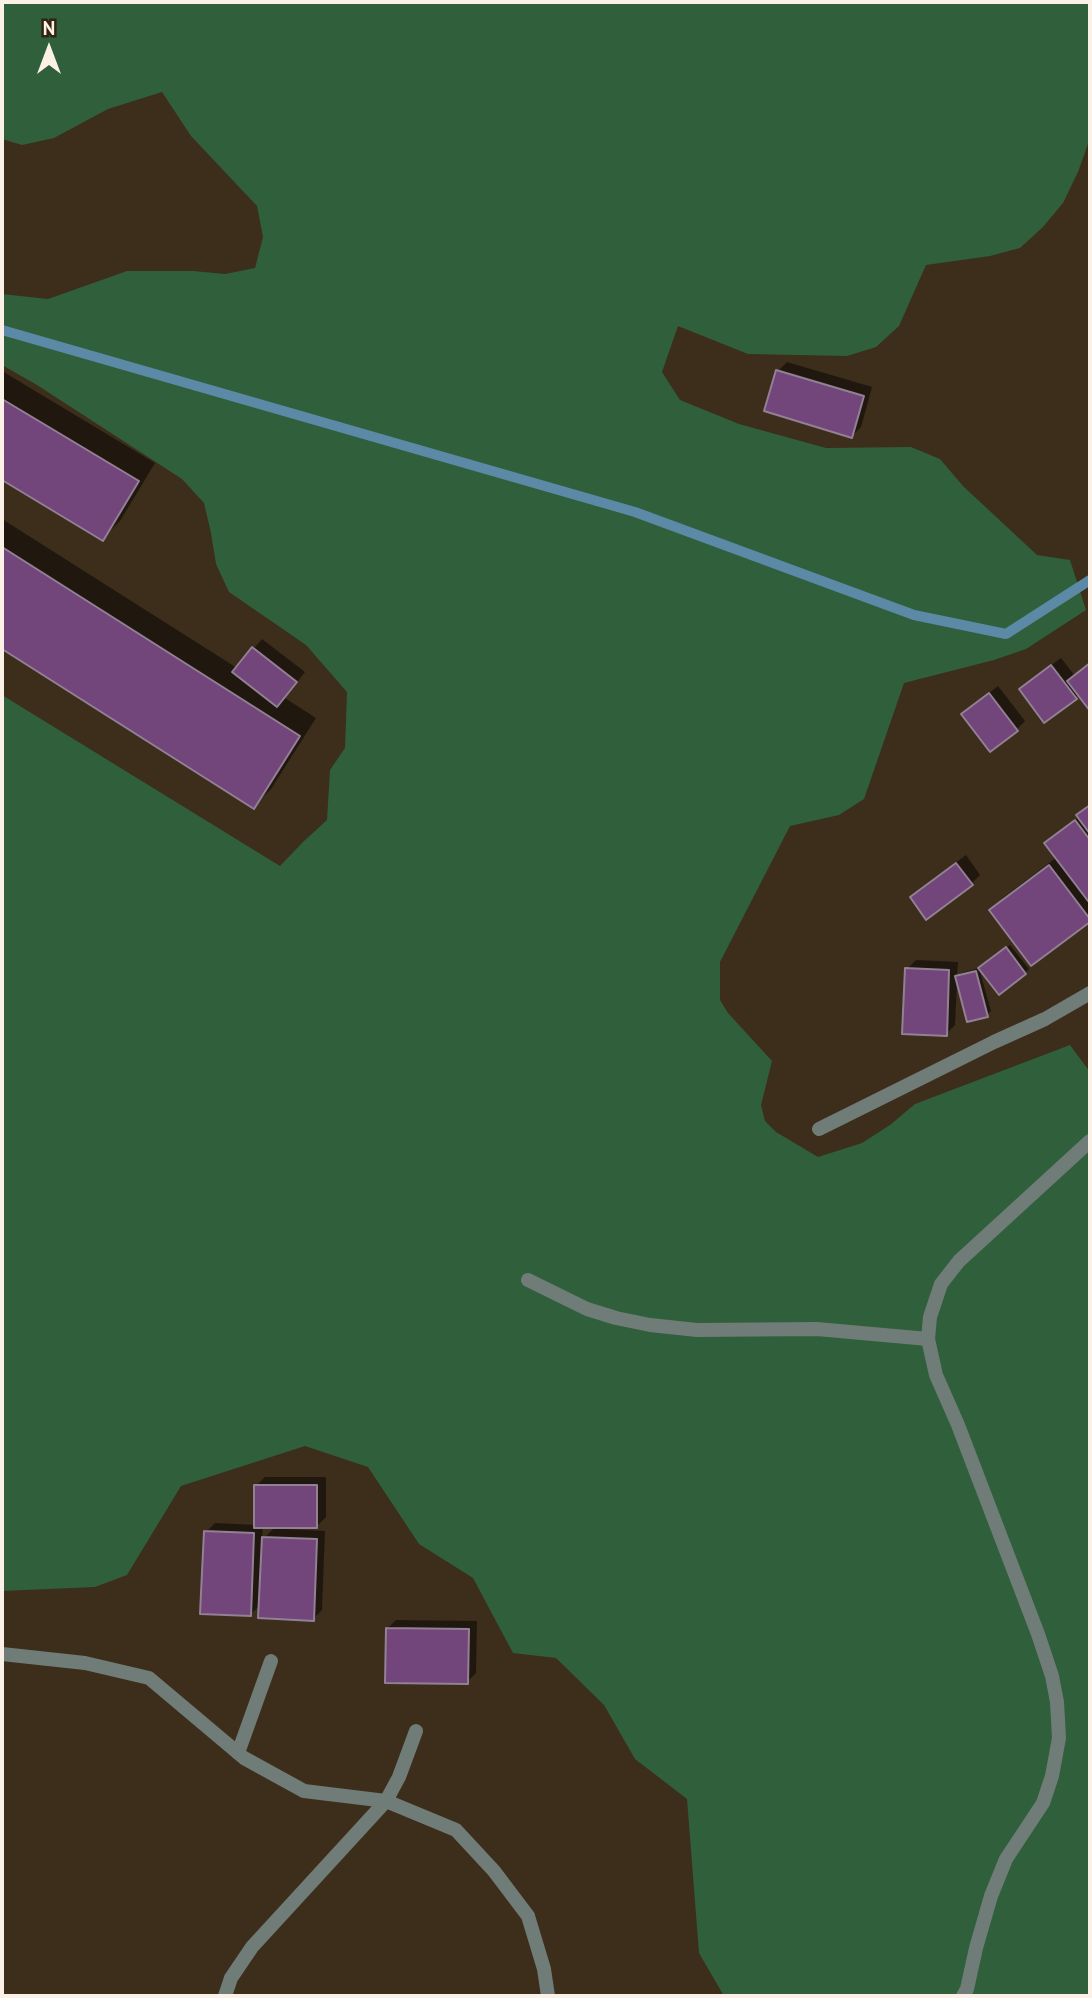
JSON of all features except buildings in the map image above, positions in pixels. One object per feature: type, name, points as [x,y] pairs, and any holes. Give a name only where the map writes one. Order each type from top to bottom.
[{"type":"street","points":[[819,1129],[1045,1018],[1090,993]]},
{"type":"street","points":[[963,1996],[991,1896],[1006,1859],[1043,1803],[1052,1776],[1059,1738],[1052,1676],[958,1425],[936,1375],[928,1339],[930,1317],[941,1284],[959,1261],[1090,1142]]},
{"type":"street","points":[[528,1280],[587,1309],[650,1325],[696,1330],[817,1329],[928,1339]]},
{"type":"street","points":[[2,1654],[85,1663],[149,1678],[239,1753],[304,1791],[386,1801],[456,1830],[494,1871],[528,1916],[544,1969],[548,1996]]},
{"type":"street","points":[[239,1753],[271,1661]]},
{"type":"street","points":[[225,1996],[231,1978],[252,1947],[386,1801],[399,1777],[416,1731]]},
{"type":"green space","points":[[2,2],[1090,2],[1090,138],[1063,203],[1043,227],[1020,248],[990,256],[926,265],[899,326],[876,347],[847,356],[748,354],[678,326],[662,372],[680,400],[739,424],[826,448],[911,447],[940,459],[963,486],[1037,555],[1070,560],[1086,610],[1026,649],[904,683],[864,799],[839,815],[790,826],[720,962],[720,1000],[728,1013],[772,1061],[761,1105],[765,1121],[776,1132],[818,1157],[862,1143],[915,1104],[1070,1045],[1090,1072],[1090,1996],[724,1996],[699,1953],[687,1799],[635,1759],[604,1705],[556,1658],[513,1653],[473,1578],[419,1544],[368,1467],[305,1446],[181,1486],[127,1575],[95,1587],[2,1591],[2,695],[280,866],[327,820],[330,770],[345,748],[347,692],[306,645],[229,592],[216,564],[204,503],[182,479],[2,365],[2,294],[48,299],[127,271],[225,274],[255,268],[263,237],[257,206],[191,136],[162,92],[108,109],[54,138],[22,145],[2,139]]},
{"type":"waterway","points":[[2,330],[635,512],[914,615],[1006,634],[1090,580]]}]
